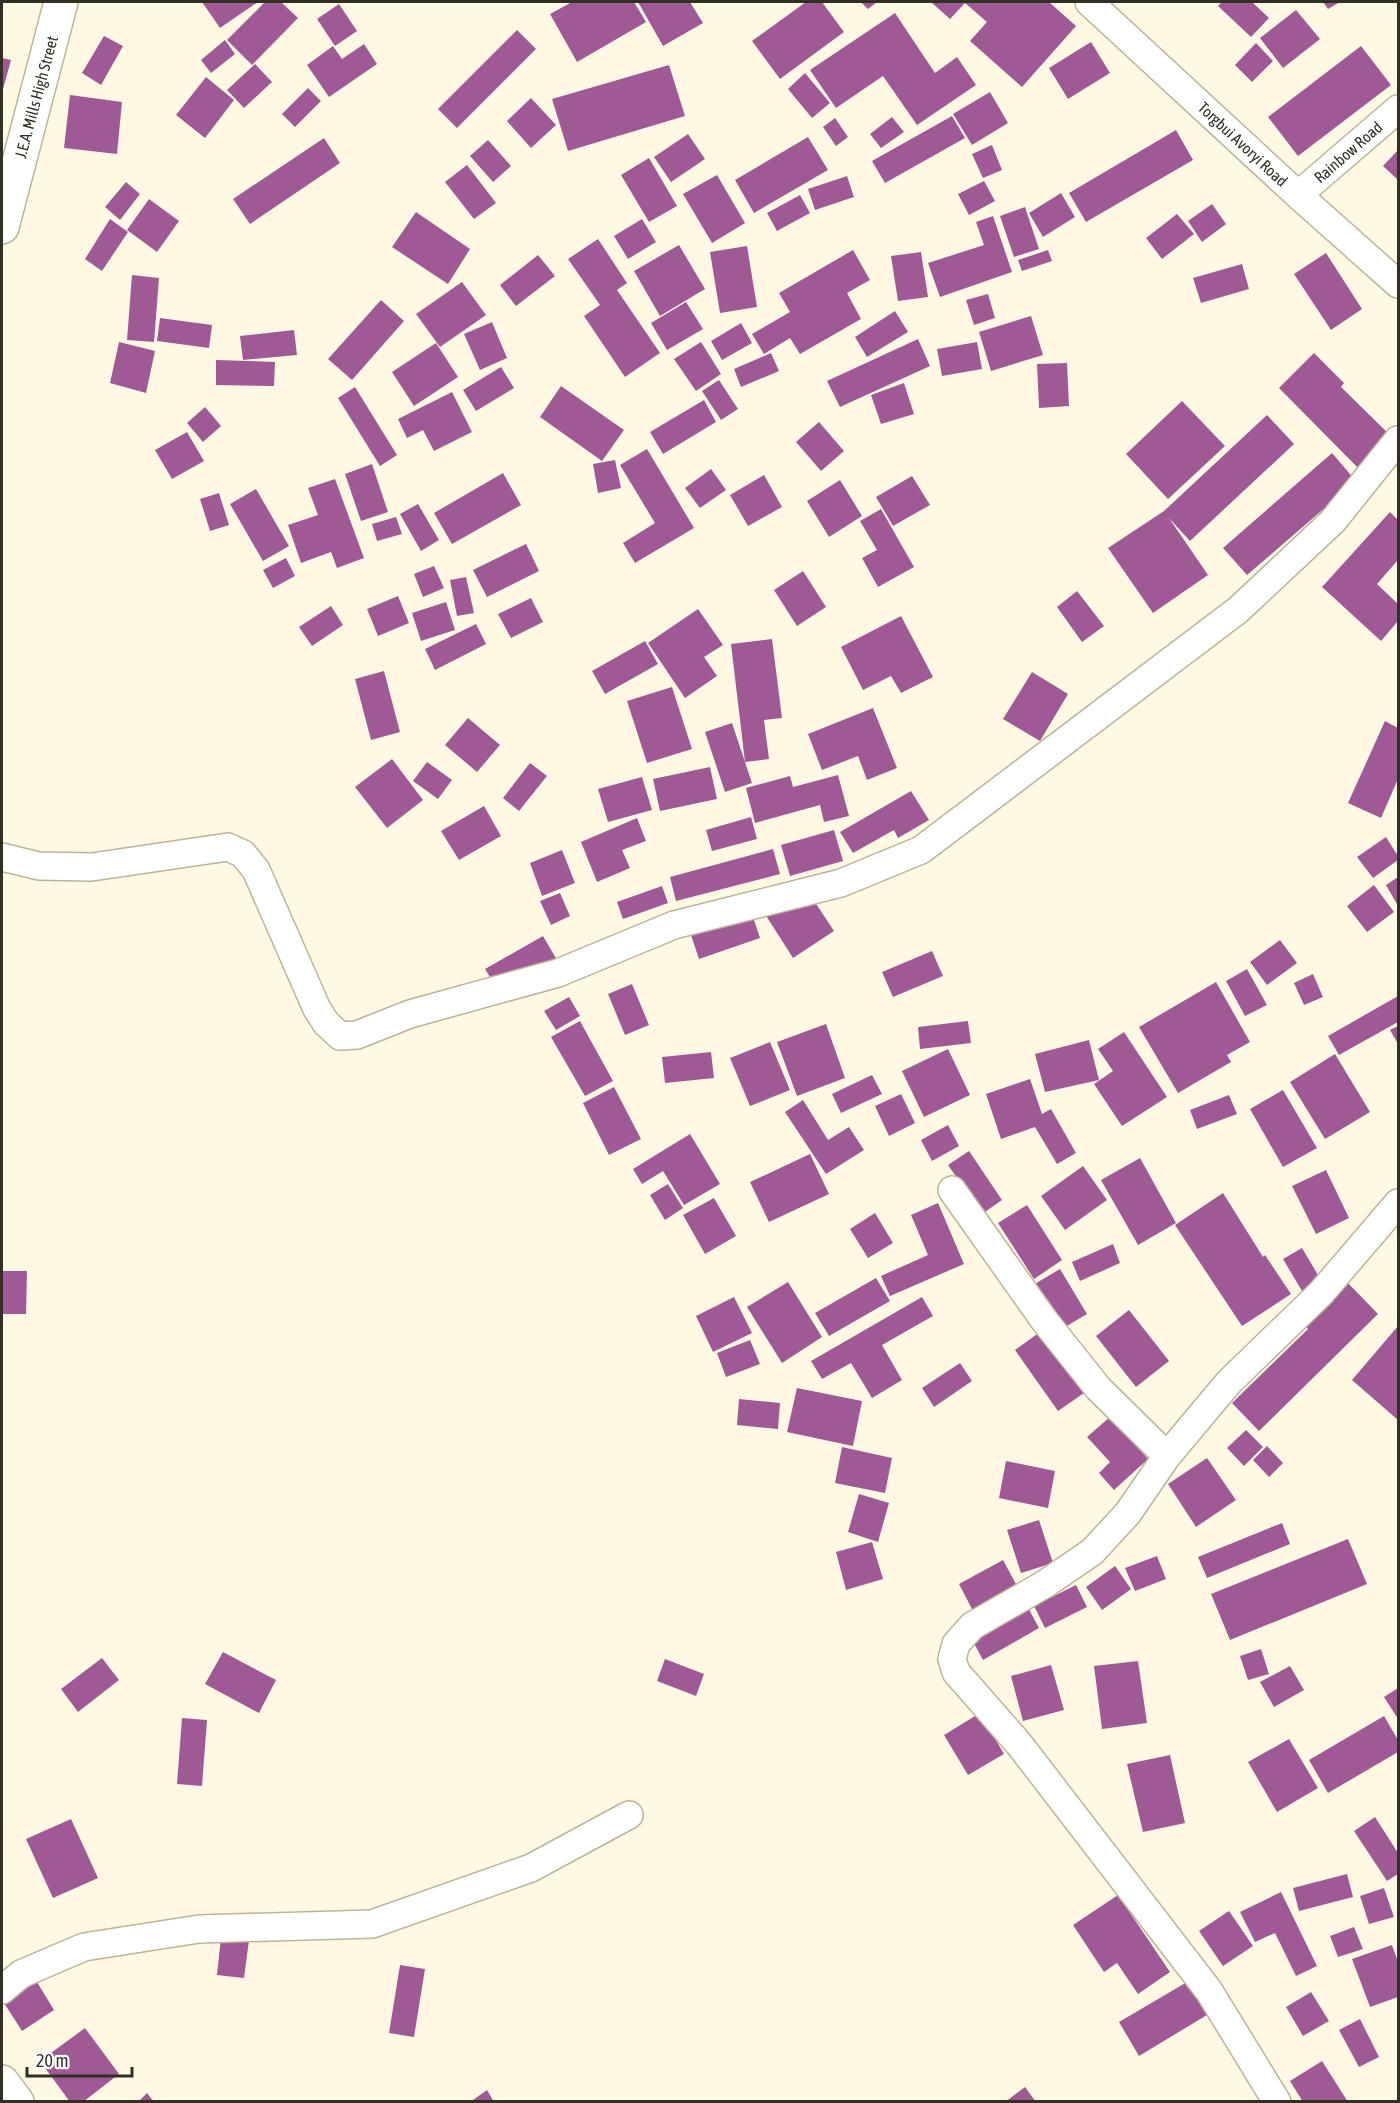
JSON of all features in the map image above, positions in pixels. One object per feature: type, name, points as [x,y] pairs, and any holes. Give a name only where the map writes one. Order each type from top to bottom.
[{"type":"highway","name":"J.E.A. Mills High Street","points":[[2,227],[61,2]]},
{"type":"highway","points":[[2,2082],[17,2102]]},
{"type":"street","name":"Torgbui Avoryi Road","points":[[1089,2],[1398,284]]},
{"type":"street","name":"Rainbow Road","points":[[1298,195],[1398,109]]},
{"type":"street","points":[[2,857],[39,866],[92,867],[228,847],[243,854],[256,870],[317,1009],[326,1023],[340,1036],[357,1035],[410,1014],[558,973],[674,925],[841,883],[921,850],[1238,610],[1333,521],[1398,440]]},
{"type":"street","points":[[952,1190],[1044,1320],[1098,1388],[1167,1456]]},
{"type":"street","points":[[1277,2102],[1209,1991],[1019,1744],[956,1672],[952,1659],[956,1644],[972,1626],[1045,1584],[1092,1552],[1128,1513],[1167,1456],[1229,1382],[1321,1293],[1398,1203]]},
{"type":"street","points":[[2,1990],[21,1974],[84,1947],[199,1929],[372,1924],[531,1868],[629,1815]]},
{"type":"building","points":[[202,2],[258,2],[220,28]]},
{"type":"building","points":[[265,2],[281,2],[298,18],[252,65],[227,40]]},
{"type":"building","points":[[572,2],[634,2],[646,22],[577,62],[550,14]]},
{"type":"building","points":[[638,2],[690,2],[703,23],[663,46]]},
{"type":"building","points":[[806,2],[822,2],[844,32],[780,79],[752,41]]},
{"type":"building","points":[[861,2],[877,2],[868,9]]},
{"type":"building","points":[[931,2],[1049,2],[1076,26],[1022,87],[970,41],[987,22],[965,3],[950,19]]},
{"type":"building","points":[[1222,2],[1252,2],[1269,18],[1251,37],[1218,6]]},
{"type":"building","points":[[1323,2],[1340,2],[1328,9]]},
{"type":"building","points":[[339,4],[357,31],[335,46],[317,19]]},
{"type":"building","points":[[1296,10],[1320,39],[1283,68],[1260,38]]},
{"type":"building","points":[[895,13],[935,73],[957,57],[976,85],[917,125],[883,76],[836,108],[810,70]]},
{"type":"building","points":[[517,30],[536,49],[457,128],[438,109]]},
{"type":"building","points":[[104,36],[123,46],[101,85],[82,73]]},
{"type":"building","points":[[225,40],[235,54],[211,73],[201,60]]},
{"type":"building","points":[[1091,42],[1110,73],[1068,99],[1049,68]]},
{"type":"building","points":[[1256,43],[1273,61],[1252,82],[1235,65]]},
{"type":"building","points":[[364,44],[377,64],[329,97],[307,65],[333,46],[342,59]]},
{"type":"building","points":[[1361,46],[1391,85],[1298,156],[1268,117]]},
{"type":"building","points":[[2,58],[11,60],[2,93]]},
{"type":"building","points":[[255,64],[272,82],[244,108],[227,90]]},
{"type":"building","points":[[669,65],[685,116],[568,151],[552,99]]},
{"type":"building","points":[[805,73],[830,103],[812,118],[788,89]]},
{"type":"building","points":[[206,77],[234,100],[205,138],[176,115]]},
{"type":"building","points":[[308,88],[321,101],[295,127],[282,114]]},
{"type":"building","points":[[990,92],[1008,123],[972,145],[953,114]]},
{"type":"building","points":[[70,95],[122,102],[117,154],[64,148]]},
{"type":"building","points":[[531,98],[556,125],[531,148],[507,121]]},
{"type":"building","points":[[952,116],[965,138],[885,183],[872,161]]},
{"type":"building","points":[[892,117],[904,132],[881,148],[870,134]]},
{"type":"building","points":[[835,118],[848,137],[836,146],[823,127]]},
{"type":"building","points":[[1176,130],[1193,160],[1086,222],[1069,193]]},
{"type":"building","points":[[688,134],[705,159],[671,182],[654,157]]},
{"type":"building","points":[[808,137],[828,170],[754,213],[735,180]]},
{"type":"building","points":[[324,138],[340,163],[250,224],[233,199]]},
{"type":"building","points":[[488,140],[511,166],[493,182],[470,156]]},
{"type":"building","points":[[992,145],[1002,170],[983,178],[972,154]]},
{"type":"building","points":[[1398,150],[1398,180],[1383,166]]},
{"type":"building","points":[[649,158],[677,206],[649,222],[621,175]]},
{"type":"building","points":[[467,165],[496,203],[474,219],[445,182]]},
{"type":"building","points":[[717,175],[745,223],[712,243],[683,194]]},
{"type":"building","points":[[847,176],[854,197],[815,210],[808,189]]},
{"type":"building","points":[[984,181],[995,201],[969,215],[958,194]]},
{"type":"building","points":[[126,182],[140,194],[120,220],[105,207]]},
{"type":"building","points":[[1061,193],[1075,217],[1043,237],[1029,213]]},
{"type":"building","points":[[800,195],[810,213],[777,231],[767,213]]},
{"type":"building","points":[[149,199],[179,221],[157,252],[127,230]]},
{"type":"building","points":[[1212,204],[1226,224],[1202,242],[1188,221]]},
{"type":"building","points":[[1025,207],[1039,249],[1014,257],[1000,216]]},
{"type":"building","points":[[416,212],[470,249],[448,284],[392,247]]},
{"type":"building","points":[[1177,214],[1194,234],[1162,259],[1146,238]]},
{"type":"building","points":[[993,216],[1012,272],[940,297],[928,263],[984,245],[976,222]]},
{"type":"building","points":[[110,219],[128,232],[102,271],[85,259]]},
{"type":"building","points":[[642,219],[656,242],[628,259],[614,236]]},
{"type":"building","points":[[598,239],[627,283],[617,290],[660,353],[625,377],[584,316],[600,305],[568,259]]},
{"type":"building","points":[[679,245],[705,289],[660,316],[634,271]]},
{"type":"building","points":[[747,246],[757,307],[720,313],[710,252]]},
{"type":"building","points":[[853,250],[870,280],[847,293],[861,319],[800,354],[790,338],[764,354],[752,334],[790,312],[779,293]]},
{"type":"building","points":[[1048,250],[1052,261],[1022,271],[1018,260]]},
{"type":"building","points":[[921,252],[928,297],[898,301],[891,256]]},
{"type":"building","points":[[1326,253],[1362,309],[1331,330],[1294,274]]},
{"type":"building","points":[[538,255],[555,276],[516,306],[500,285]]},
{"type":"building","points":[[1242,264],[1249,289],[1201,303],[1193,278]]},
{"type":"building","points":[[132,275],[159,278],[154,342],[127,340]]},
{"type":"building","points":[[462,282],[486,315],[440,347],[416,314]]},
{"type":"building","points":[[988,294],[995,318],[974,325],[966,300]]},
{"type":"building","points":[[381,300],[404,321],[352,380],[328,359]]},
{"type":"building","points":[[686,302],[703,329],[667,350],[651,323]]},
{"type":"building","points":[[895,311],[908,332],[867,357],[855,337]]},
{"type":"building","points":[[1031,316],[1043,355],[991,371],[979,332]]},
{"type":"building","points":[[160,318],[212,325],[209,348],[157,341]]},
{"type":"building","points":[[492,322],[507,358],[480,370],[464,334]]},
{"type":"building","points":[[741,323],[752,343],[722,360],[711,341]]},
{"type":"building","points":[[294,330],[297,355],[243,360],[240,336]]},
{"type":"building","points":[[918,339],[930,366],[840,407],[827,381]]},
{"type":"building","points":[[119,342],[155,351],[146,393],[110,383]]},
{"type":"building","points":[[701,342],[721,374],[696,391],[674,359]]},
{"type":"building","points":[[977,342],[982,369],[942,376],[937,349]]},
{"type":"building","points":[[436,343],[458,377],[414,406],[392,372]]},
{"type":"building","points":[[771,353],[779,371],[741,387],[734,369]]},
{"type":"building","points":[[1314,353],[1344,383],[1341,387],[1398,443],[1366,476],[1279,388]]},
{"type":"building","points":[[216,360],[275,362],[274,386],[216,385]]},
{"type":"building","points":[[1067,363],[1069,406],[1039,408],[1037,364]]},
{"type":"building","points":[[501,367],[514,388],[476,411],[463,390]]},
{"type":"building","points":[[719,380],[738,409],[721,420],[702,391]]},
{"type":"building","points":[[904,383],[914,414],[881,424],[871,395]]},
{"type":"building","points":[[561,386],[624,430],[602,461],[540,417]]},
{"type":"building","points":[[355,387],[397,455],[380,466],[338,398]]},
{"type":"building","points":[[452,392],[472,432],[434,451],[423,430],[407,438],[398,419]]},
{"type":"building","points":[[704,400],[716,422],[663,454],[650,432]]},
{"type":"building","points":[[1182,401],[1225,446],[1168,499],[1126,454]]},
{"type":"building","points":[[205,407],[221,426],[203,442],[187,423]]},
{"type":"building","points":[[1267,415],[1294,444],[1190,541],[1169,518],[1208,575],[1153,613],[1108,548],[1164,511]]},
{"type":"building","points":[[819,422],[844,451],[821,471],[796,442]]},
{"type":"building","points":[[187,432],[204,461],[172,479],[155,450]]},
{"type":"building","points":[[647,449],[694,528],[635,563],[623,543],[655,523],[620,465]]},
{"type":"building","points":[[1332,453],[1356,481],[1247,575],[1223,548]]},
{"type":"building","points":[[615,460],[621,488],[598,493],[593,464]]},
{"type":"building","points":[[372,464],[388,512],[361,521],[345,474]]},
{"type":"building","points":[[711,469],[726,490],[700,508],[685,488]]},
{"type":"building","points":[[503,473],[521,505],[452,544],[434,513]]},
{"type":"building","points":[[764,475],[782,507],[748,526],[730,495]]},
{"type":"building","points":[[912,476],[930,505],[893,526],[876,497]]},
{"type":"building","points":[[335,479],[364,558],[337,568],[331,552],[301,563],[288,525],[318,515],[308,488]]},
{"type":"building","points":[[840,480],[862,516],[829,537],[807,501]]},
{"type":"building","points":[[256,489],[289,546],[263,561],[230,504]]},
{"type":"building","points":[[219,493],[229,525],[210,531],[200,499]]},
{"type":"building","points":[[418,504],[439,540],[421,551],[400,514]]},
{"type":"building","points":[[881,509],[914,567],[878,587],[862,558],[877,550],[860,521]]},
{"type":"building","points":[[1390,512],[1398,520],[1398,560],[1377,584],[1398,604],[1398,621],[1381,641],[1322,587]]},
{"type":"building","points":[[396,517],[402,534],[377,541],[372,524]]},
{"type":"building","points":[[526,544],[539,571],[487,597],[473,570]]},
{"type":"building","points":[[286,558],[295,576],[273,588],[263,570]]},
{"type":"building","points":[[434,566],[444,588],[423,597],[414,574]]},
{"type":"building","points":[[803,571],[826,607],[797,626],[774,590]]},
{"type":"building","points":[[466,577],[474,613],[457,616],[450,580]]},
{"type":"building","points":[[1077,591],[1104,626],[1082,642],[1057,607]]},
{"type":"building","points":[[398,596],[409,623],[378,636],[367,609]]},
{"type":"building","points":[[531,598],[543,622],[511,638],[498,614]]},
{"type":"building","points":[[446,602],[455,630],[421,641],[412,613]]},
{"type":"building","points":[[331,606],[343,625],[312,646],[299,627]]},
{"type":"building","points":[[698,609],[723,645],[704,657],[717,676],[685,698],[648,643]]},
{"type":"building","points":[[901,616],[933,677],[901,693],[891,676],[863,690],[841,647]]},
{"type":"building","points":[[476,624],[486,644],[435,670],[425,649]]},
{"type":"building","points":[[772,639],[782,718],[764,720],[769,759],[745,762],[731,644]]},
{"type":"building","points":[[645,641],[658,664],[605,694],[592,671]]},
{"type":"building","points":[[384,671],[400,732],[371,740],[355,679]]},
{"type":"building","points":[[1032,672],[1068,694],[1040,741],[1003,719]]},
{"type":"building","points":[[672,687],[692,749],[647,763],[627,701]]},
{"type":"building","points":[[873,708],[897,768],[867,780],[858,756],[822,770],[808,734]]},
{"type":"building","points":[[468,718],[500,745],[477,772],[445,745]]},
{"type":"building","points":[[1385,721],[1398,728],[1398,779],[1381,818],[1348,803]]},
{"type":"building","points":[[732,723],[752,783],[725,792],[705,732]]},
{"type":"building","points":[[392,759],[423,800],[387,828],[355,787]]},
{"type":"building","points":[[427,762],[452,780],[438,799],[413,781]]},
{"type":"building","points":[[530,763],[547,776],[519,811],[503,798]]},
{"type":"building","points":[[710,767],[717,799],[660,811],[653,779]]},
{"type":"building","points":[[838,775],[849,816],[824,822],[820,805],[755,823],[746,788],[790,776],[793,787]]},
{"type":"building","points":[[642,777],[652,810],[608,822],[598,789]]},
{"type":"building","points":[[911,791],[929,820],[898,838],[894,830],[853,853],[840,832]]},
{"type":"building","points":[[484,806],[501,836],[459,860],[441,831]]},
{"type":"building","points":[[751,817],[757,839],[712,851],[706,830]]},
{"type":"building","points":[[637,818],[646,841],[622,850],[630,868],[597,882],[581,842]]},
{"type":"building","points":[[834,830],[843,861],[790,876],[781,845]]},
{"type":"building","points":[[1386,837],[1398,856],[1398,860],[1373,878],[1357,857]]},
{"type":"building","points":[[773,849],[780,874],[676,901],[670,877]]},
{"type":"building","points":[[562,850],[575,883],[542,896],[530,863]]},
{"type":"building","points":[[1398,877],[1398,906],[1386,885]]},
{"type":"building","points":[[803,884],[834,931],[793,958],[763,911]]},
{"type":"building","points":[[1374,885],[1394,912],[1367,932],[1347,906]]},
{"type":"building","points":[[662,886],[668,903],[623,919],[617,902]]},
{"type":"building","points":[[560,893],[570,916],[551,925],[540,901]]},
{"type":"building","points":[[752,914],[760,938],[699,959],[691,935]]},
{"type":"building","points":[[543,936],[557,960],[500,993],[485,969]]},
{"type":"building","points":[[1280,940],[1297,963],[1267,985],[1250,962]]},
{"type":"building","points":[[932,951],[943,976],[893,997],[882,972]]},
{"type":"building","points":[[1247,969],[1267,1005],[1245,1016],[1226,981]]},
{"type":"building","points":[[1313,974],[1323,997],[1304,1005],[1294,983]]},
{"type":"building","points":[[1216,982],[1250,1042],[1227,1055],[1231,1062],[1178,1093],[1139,1027]]},
{"type":"building","points":[[632,984],[649,1025],[625,1035],[608,994]]},
{"type":"building","points":[[1398,996],[1398,1022],[1339,1055],[1328,1036]]},
{"type":"building","points":[[569,997],[580,1016],[556,1030],[544,1011]]},
{"type":"building","points":[[580,1021],[613,1081],[585,1096],[551,1037]]},
{"type":"building","points":[[968,1021],[971,1043],[920,1049],[918,1027]]},
{"type":"building","points":[[826,1024],[845,1078],[797,1096],[777,1042]]},
{"type":"building","points":[[1398,1026],[1398,1044],[1390,1030]]},
{"type":"building","points":[[1124,1032],[1167,1097],[1122,1126],[1094,1084],[1113,1071],[1098,1049]]},
{"type":"building","points":[[1089,1040],[1099,1080],[1045,1092],[1035,1054]]},
{"type":"building","points":[[770,1042],[790,1090],[750,1106],[730,1058]]},
{"type":"building","points":[[948,1049],[970,1095],[924,1117],[902,1071]]},
{"type":"building","points":[[711,1052],[714,1078],[665,1083],[662,1057]]},
{"type":"building","points":[[1335,1054],[1370,1112],[1325,1139],[1290,1082]]},
{"type":"building","points":[[872,1075],[882,1094],[841,1113],[832,1094]]},
{"type":"building","points":[[1030,1079],[1042,1114],[1051,1109],[1076,1153],[1057,1164],[1035,1127],[1001,1139],[986,1094]]},
{"type":"building","points":[[614,1087],[641,1139],[609,1155],[583,1103]]},
{"type":"building","points":[[1283,1090],[1317,1148],[1283,1167],[1250,1109]]},
{"type":"building","points":[[901,1094],[915,1123],[889,1136],[875,1106]]},
{"type":"building","points":[[1229,1095],[1237,1114],[1197,1129],[1190,1110]]},
{"type":"building","points":[[803,1100],[828,1140],[849,1127],[864,1150],[826,1174],[785,1112]]},
{"type":"building","points":[[948,1125],[959,1146],[932,1161],[921,1140]]},
{"type":"building","points":[[690,1134],[720,1184],[684,1205],[663,1171],[642,1184],[633,1169]]},
{"type":"building","points":[[969,1151],[1002,1200],[982,1214],[948,1165]]},
{"type":"building","points":[[810,1154],[829,1194],[769,1222],[750,1182]]},
{"type":"building","points":[[1140,1158],[1176,1223],[1138,1245],[1101,1180]]},
{"type":"building","points":[[1083,1166],[1107,1200],[1065,1230],[1041,1196]]},
{"type":"building","points":[[1326,1170],[1349,1218],[1316,1234],[1292,1186]]},
{"type":"building","points":[[668,1184],[683,1208],[665,1220],[650,1195]]},
{"type":"building","points":[[1223,1193],[1263,1257],[1265,1255],[1291,1294],[1242,1326],[1175,1225]]},
{"type":"building","points":[[714,1198],[736,1236],[705,1254],[683,1215]]},
{"type":"building","points":[[938,1203],[964,1264],[890,1296],[881,1276],[928,1255],[911,1215]]},
{"type":"building","points":[[1027,1205],[1062,1260],[1034,1279],[998,1223]]},
{"type":"building","points":[[875,1213],[893,1243],[868,1258],[850,1229]]},
{"type":"building","points":[[1113,1244],[1120,1263],[1080,1281],[1072,1262]]},
{"type":"building","points":[[1302,1248],[1321,1280],[1302,1291],[1283,1259]]},
{"type":"building","points":[[1060,1269],[1087,1314],[1060,1330],[1033,1285]]},
{"type":"building","points":[[2,1271],[27,1271],[26,1314],[2,1314]]},
{"type":"building","points":[[876,1278],[890,1301],[829,1336],[815,1313]]},
{"type":"building","points":[[1345,1280],[1378,1314],[1259,1431],[1232,1403],[1308,1329],[1302,1322]]},
{"type":"building","points":[[788,1282],[822,1337],[782,1363],[747,1307]]},
{"type":"building","points":[[734,1297],[752,1333],[713,1352],[696,1316]]},
{"type":"building","points":[[922,1297],[933,1316],[882,1345],[902,1380],[872,1398],[851,1363],[822,1379],[811,1361]]},
{"type":"building","points":[[1129,1310],[1169,1361],[1136,1387],[1096,1336]]},
{"type":"building","points":[[1398,1326],[1398,1420],[1352,1380]]},
{"type":"building","points":[[1040,1332],[1084,1393],[1058,1411],[1015,1350]]},
{"type":"building","points":[[750,1340],[760,1364],[726,1377],[717,1353]]},
{"type":"building","points":[[960,1363],[972,1381],[934,1407],[922,1388]]},
{"type":"building","points":[[797,1388],[862,1401],[853,1446],[787,1432]]},
{"type":"building","points":[[739,1399],[780,1403],[778,1429],[737,1425]]},
{"type":"building","points":[[1110,1417],[1148,1459],[1114,1490],[1099,1473],[1110,1462],[1087,1437]]},
{"type":"building","points":[[1246,1430],[1263,1447],[1244,1466],[1227,1448]]},
{"type":"building","points":[[1267,1446],[1283,1463],[1269,1477],[1253,1460]]},
{"type":"building","points":[[842,1447],[892,1458],[885,1493],[835,1483]]},
{"type":"building","points":[[1207,1458],[1236,1500],[1196,1527],[1168,1484]]},
{"type":"building","points":[[1006,1461],[1055,1471],[1048,1508],[999,1498]]},
{"type":"building","points":[[859,1494],[889,1503],[878,1542],[848,1532]]},
{"type":"building","points":[[1039,1520],[1053,1563],[1021,1573],[1007,1530]]},
{"type":"building","points":[[1282,1523],[1290,1544],[1207,1578],[1198,1557]]},
{"type":"building","points":[[1348,1539],[1367,1584],[1230,1640],[1211,1594]]},
{"type":"building","points":[[872,1542],[883,1579],[846,1590],[836,1552]]},
{"type":"building","points":[[1157,1556],[1166,1579],[1135,1591],[1125,1568]]},
{"type":"building","points":[[1003,1560],[1017,1586],[973,1611],[959,1584]]},
{"type":"building","points":[[1115,1566],[1131,1589],[1102,1610],[1086,1587]]},
{"type":"building","points":[[1076,1585],[1087,1607],[1045,1628],[1034,1606]]},
{"type":"building","points":[[1025,1602],[1039,1628],[983,1660],[969,1634]]},
{"type":"building","points":[[1261,1649],[1269,1674],[1248,1680],[1240,1656]]},
{"type":"building","points":[[223,1652],[276,1680],[259,1713],[205,1684]]},
{"type":"building","points":[[102,1658],[119,1680],[78,1712],[61,1689]]},
{"type":"building","points":[[665,1659],[704,1674],[696,1696],[657,1681]]},
{"type":"building","points":[[1138,1661],[1147,1723],[1102,1729],[1094,1666]]},
{"type":"building","points":[[1051,1665],[1064,1710],[1023,1721],[1011,1676]]},
{"type":"building","points":[[1290,1666],[1304,1690],[1274,1707],[1260,1682]]},
{"type":"building","points":[[1398,1688],[1398,1719],[1384,1697]]},
{"type":"building","points":[[980,1713],[1004,1754],[968,1775],[944,1735]]},
{"type":"building","points":[[1384,1716],[1398,1740],[1398,1752],[1328,1793],[1309,1760]]},
{"type":"building","points":[[182,1718],[207,1720],[202,1786],[177,1784]]},
{"type":"building","points":[[1289,1739],[1318,1788],[1277,1812],[1248,1762]]},
{"type":"building","points":[[1170,1755],[1185,1823],[1143,1832],[1127,1764]]},
{"type":"building","points":[[1375,1817],[1398,1853],[1398,1874],[1387,1881],[1354,1831]]},
{"type":"building","points":[[71,1819],[98,1878],[53,1898],[26,1839]]},
{"type":"building","points":[[1347,1874],[1353,1897],[1299,1911],[1293,1888]]},
{"type":"building","points":[[1384,1888],[1394,1917],[1369,1924],[1360,1896]]},
{"type":"building","points":[[1281,1892],[1317,1966],[1296,1976],[1275,1933],[1255,1942],[1240,1912]]},
{"type":"building","points":[[1118,1895],[1170,1972],[1138,1994],[1117,1963],[1104,1972],[1073,1925]]},
{"type":"building","points":[[1229,1911],[1253,1946],[1223,1966],[1199,1931]]},
{"type":"building","points":[[1354,1927],[1363,1949],[1338,1957],[1330,1936]]},
{"type":"building","points":[[221,1937],[249,1940],[244,1978],[217,1975]]},
{"type":"building","points":[[1392,1945],[1398,1962],[1398,1997],[1370,2007],[1352,1959]]},
{"type":"building","points":[[400,1965],[425,1969],[414,2037],[389,2033]]},
{"type":"building","points":[[37,1982],[54,2010],[22,2031],[4,2003]]},
{"type":"building","points":[[1187,1982],[1207,2015],[1139,2056],[1119,2022]]},
{"type":"building","points":[[1311,1992],[1329,2021],[1303,2036],[1286,2007]]},
{"type":"building","points":[[1360,2019],[1379,2057],[1359,2067],[1339,2030]]},
{"type":"building","points":[[85,2028],[119,2074],[83,2102],[70,2102],[40,2061]]},
{"type":"building","points":[[1322,2061],[1348,2102],[1303,2102],[1290,2081]]},
{"type":"building","points":[[1025,2087],[1036,2102],[1005,2102]]},
{"type":"building","points":[[487,2090],[494,2102],[470,2102]]},
{"type":"building","points":[[147,2093],[154,2102],[138,2102]]}]
